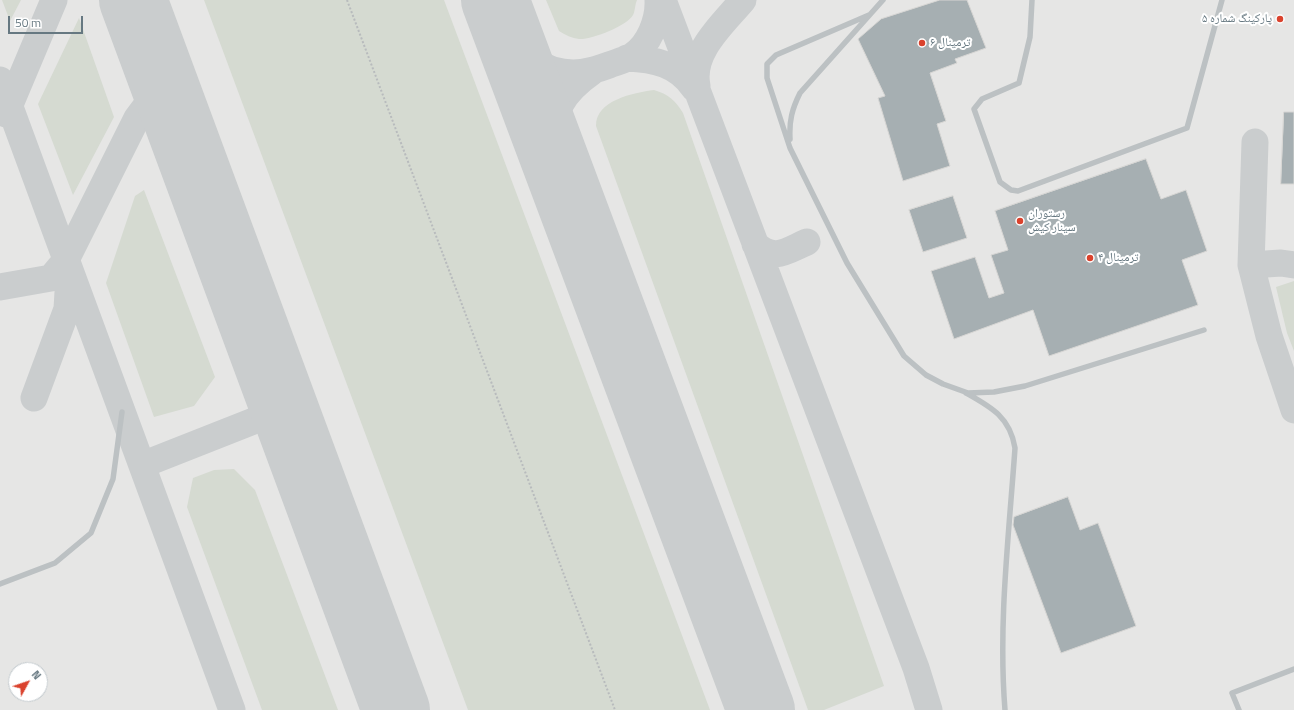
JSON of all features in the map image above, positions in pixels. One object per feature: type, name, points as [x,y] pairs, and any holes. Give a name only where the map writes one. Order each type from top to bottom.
[{"type":"lane","points":[[790,148],[789,122],[793,107],[800,92],[883,0]]},
{"type":"lane","points":[[1032,0],[1030,37],[1019,83],[982,99],[974,109],[1000,182],[1011,190],[1018,190],[1187,128],[1222,0]]},
{"type":"lane","points":[[869,15],[776,55],[767,64],[767,78],[790,148],[847,263],[904,356],[926,375],[943,384],[968,393],[994,392],[1025,386],[1204,330]]},
{"type":"lane","points":[[963,391],[997,412],[1013,436],[1014,448],[1004,624],[1003,685],[1005,710]]},
{"type":"lane","points":[[0,584],[55,563],[91,533],[113,479],[122,412]]},
{"type":"lane","points":[[1239,710],[1232,693],[1294,669]]},
{"type":"path","points":[[347,0],[615,710]]},
{"type":"shaded area","points":[[0,0],[1294,0],[1294,710],[0,710]]},
{"type":"shaded area","points":[[2,0],[21,0],[10,21]]},
{"type":"shaded area","points":[[204,0],[444,0],[710,710],[468,710]]},
{"type":"shaded area","points":[[546,0],[637,0],[633,15],[624,24],[600,35],[579,39],[559,31]]},
{"type":"shaded area","points":[[79,18],[114,117],[73,195],[38,104]]},
{"type":"shaded area","points":[[654,90],[671,98],[683,113],[884,686],[824,710],[808,710],[596,126],[598,117],[602,110],[617,99],[636,93]]},
{"type":"shaded area","points":[[144,190],[215,377],[194,406],[154,417],[106,283],[135,196]]},
{"type":"shaded area","points":[[1294,281],[1294,351],[1287,333],[1276,287]]},
{"type":"shaded area","points":[[234,469],[255,490],[338,710],[262,710],[187,507],[193,478],[214,470]]},
{"type":"building","points":[[940,0],[967,0],[986,48],[955,59],[957,63],[930,73],[946,121],[937,124],[950,166],[903,181],[878,98],[885,96],[858,39],[881,19]]},
{"type":"building","points":[[1284,112],[1294,112],[1294,184],[1281,184]]},
{"type":"building","name":"ترمینال ۴","points":[[1146,159],[1161,199],[1186,190],[1207,251],[1182,260],[1198,305],[1049,356],[1033,310],[954,339],[931,271],[975,257],[989,298],[1004,293],[991,255],[1008,250],[995,211]]},
{"type":"building","points":[[953,196],[967,238],[923,252],[909,210]]},
{"type":"building","points":[[1068,497],[1080,530],[1098,523],[1136,626],[1061,653],[1013,525],[1014,517]]},
{"type":"taxiway","points":[[6,114],[54,0]]},
{"type":"taxiway","points":[[509,37],[524,52],[540,64],[553,70],[568,73],[595,70],[621,61],[632,56],[638,51],[648,39],[655,24],[658,0]]},
{"type":"taxiway","points":[[663,0],[916,668],[929,710]]},
{"type":"taxiway","points":[[697,86],[696,74],[698,62],[703,50],[710,39],[743,0]]},
{"type":"taxiway","points":[[627,58],[665,64],[681,73],[694,88]]},
{"type":"taxiway","points":[[553,150],[554,125],[560,105],[573,88],[592,72]]},
{"type":"taxiway","points":[[0,80],[232,710]]},
{"type":"taxiway","points":[[0,287],[51,278],[66,260],[137,118],[164,82]]},
{"type":"taxiway","points":[[1255,142],[1251,265],[1269,336],[1294,410]]},
{"type":"taxiway","points":[[755,244],[769,253],[775,254],[787,251],[807,242]]},
{"type":"taxiway","points":[[1251,265],[1281,263],[1294,265]]},
{"type":"taxiway","points":[[34,398],[67,309],[69,275]]},
{"type":"taxiway","points":[[142,465],[284,409]]},
{"type":"runway","points":[[133,0],[396,710]]},
{"type":"runway","points":[[495,0],[761,710]]},
{"type":"place","name":"پارکینگ شماره ۵","points":[[1280,19]]},
{"type":"place","name":"ترمینال ۶","points":[[922,43]]},
{"type":"place","name":"رستوران سینار کیش","points":[[1020,221]]},
{"type":"place","name":"ترمینال ۴","points":[[1090,258]]}]
